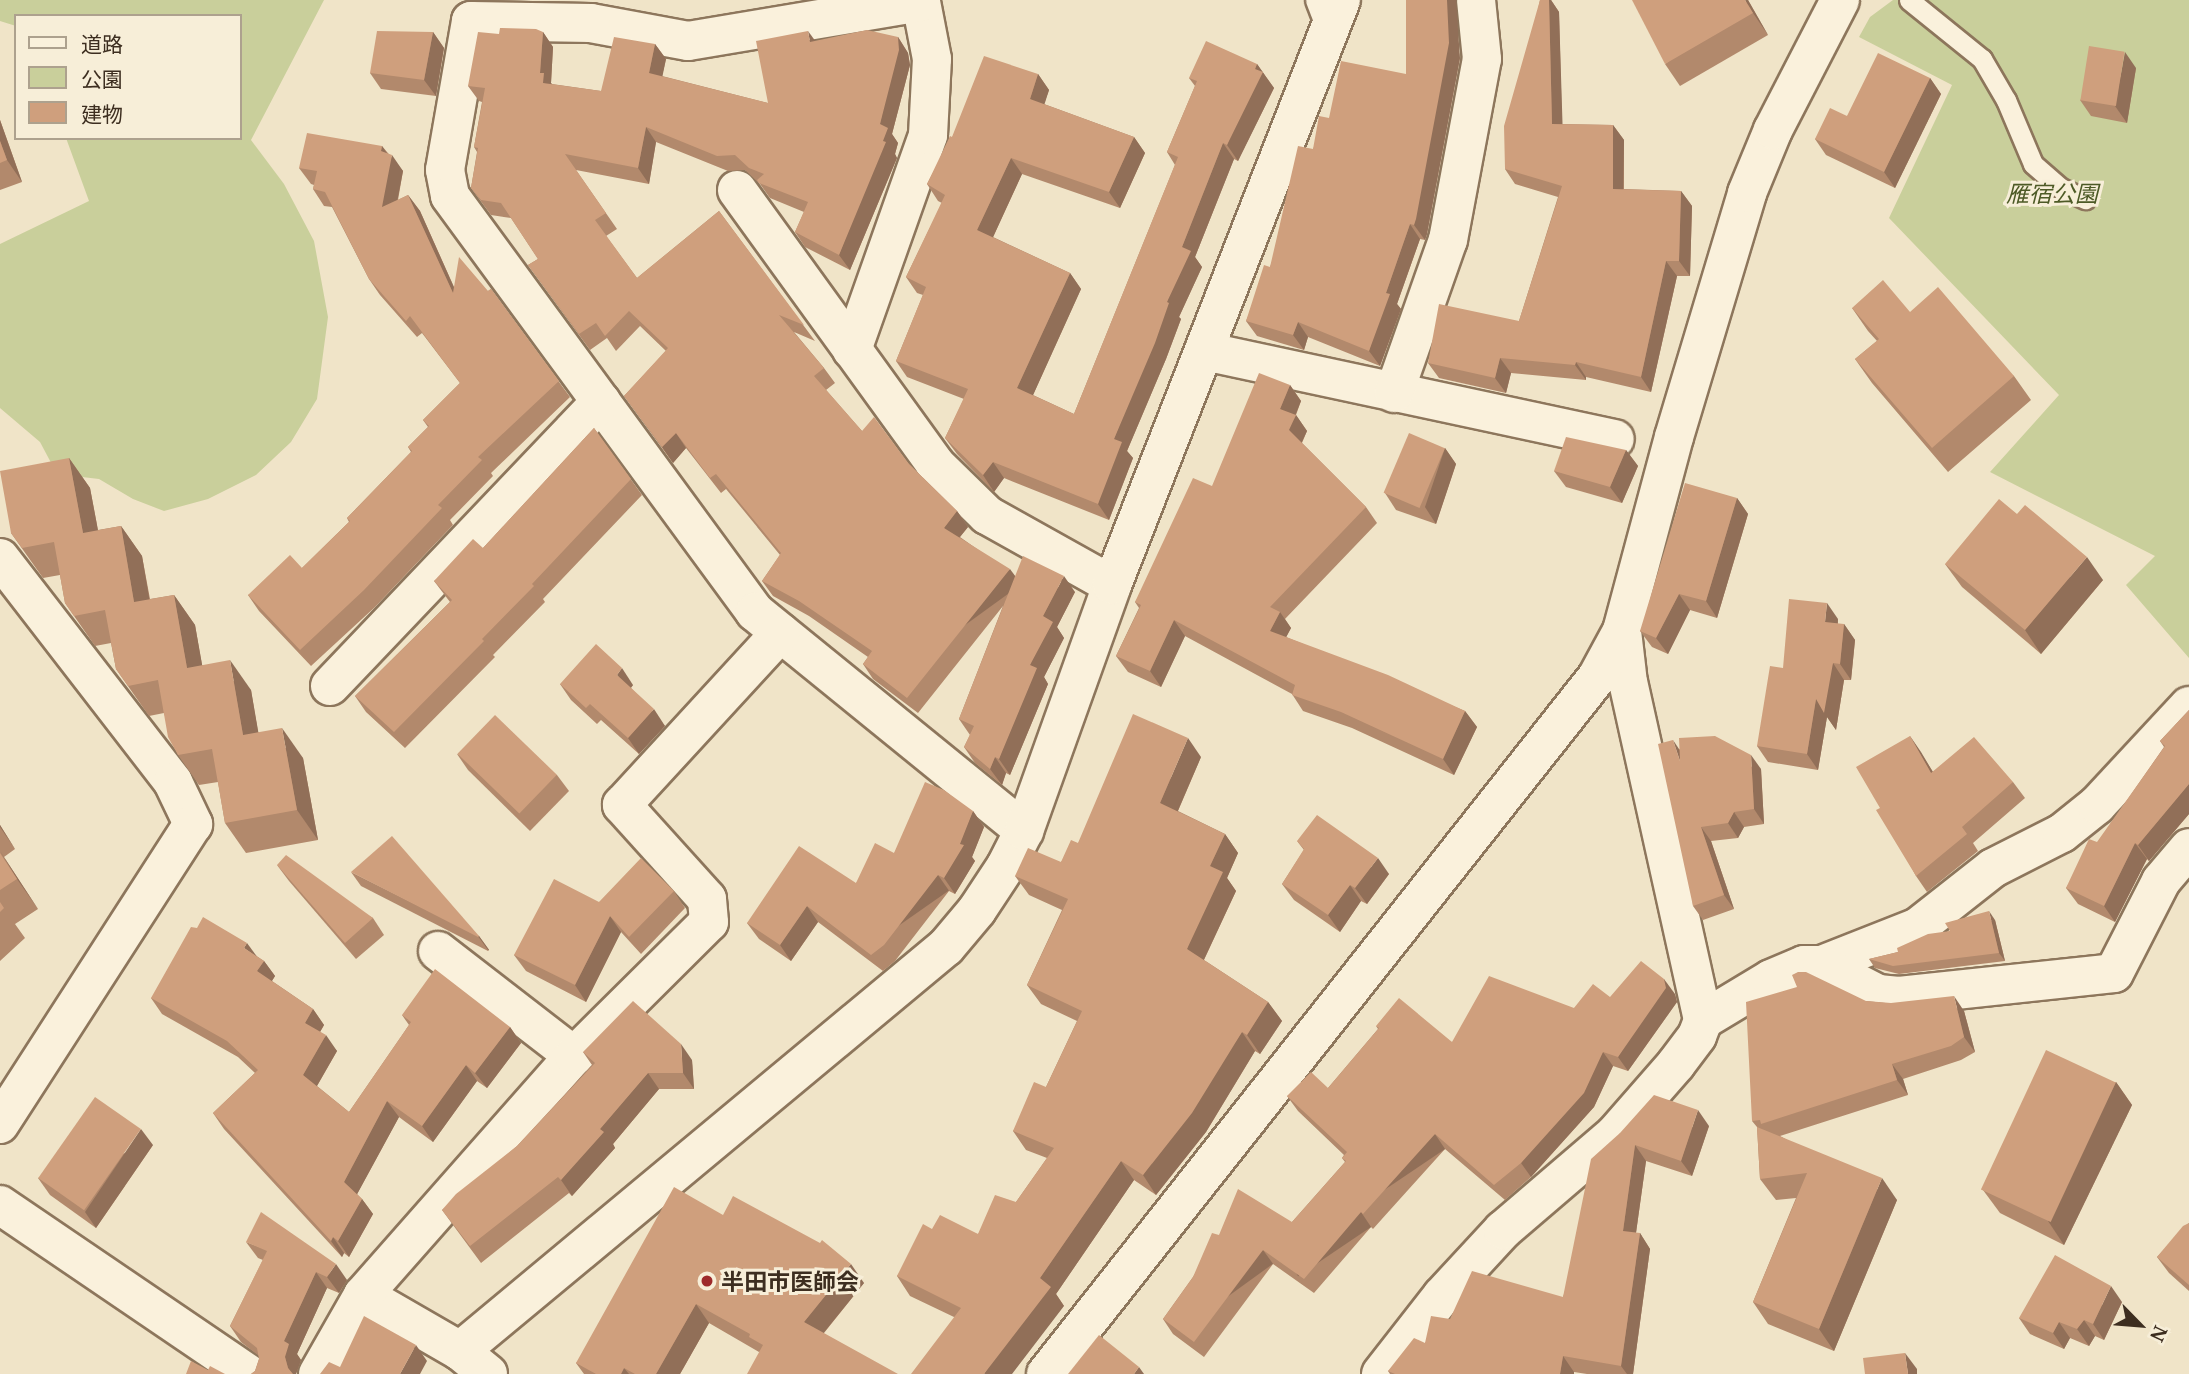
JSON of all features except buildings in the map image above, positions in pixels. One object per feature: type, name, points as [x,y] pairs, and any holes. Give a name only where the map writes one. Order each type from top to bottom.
[{"type":"street","points":[[1394,393],[1448,240],[1482,58],[1476,0]]},
{"type":"street","points":[[1046,1374],[1597,677],[1622,631],[1674,437],[1747,193],[1773,130],[1840,0]]},
{"type":"street","points":[[852,350],[928,135],[932,59],[921,2],[688,41],[591,23],[471,21],[445,170],[450,196],[755,612],[1024,831]]},
{"type":"street","points":[[363,1295],[474,1363],[946,947],[977,910],[1006,866],[1024,831],[1112,585],[1204,351],[1328,11]]},
{"type":"street","points":[[737,191],[935,464],[987,514],[1112,585]]},
{"type":"street","points":[[1204,351],[1615,439]]},
{"type":"street","points":[[330,687],[601,401]]},
{"type":"street","points":[[0,558],[173,782],[193,824],[0,1124]]},
{"type":"street","points":[[1381,1374],[1441,1296],[1503,1230],[1615,1134],[1683,1055],[1697,1036],[1703,1020],[1628,683],[1622,631]]},
{"type":"street","points":[[318,1374],[363,1295],[573,1056],[709,922],[707,899],[622,806],[780,633]]},
{"type":"street","points":[[1703,1020],[1771,979],[1804,965],[1822,965],[1918,927],[1993,868],[2062,833],[2097,805],[2189,706]]},
{"type":"street","points":[[1822,965],[1878,994],[1899,996],[2114,973],[2161,881],[2189,848]]},
{"type":"street","points":[[438,951],[573,1056]]},
{"type":"street","points":[[0,1205],[249,1374]]},
{"type":"lane","points":[[1909,0],[1982,59],[2006,100],[2033,164],[2059,187],[2085,199]]},
{"type":"green space","points":[[0,0],[324,0],[251,140],[284,184],[314,241],[328,317],[317,399],[291,442],[256,475],[208,499],[164,511],[133,499],[99,479],[57,474],[40,442],[0,408],[0,244],[89,201],[67,140],[242,140],[242,14],[14,14],[14,25],[0,21]]},
{"type":"green space","name":"雁宿公園","points":[[1893,0],[2189,0],[2189,658],[2126,585],[2155,556],[1990,472],[2059,395],[1889,218],[1952,85],[1859,37],[1870,17]]},
{"type":"place","name":"半田市医師会","points":[[707,1281]]}]
